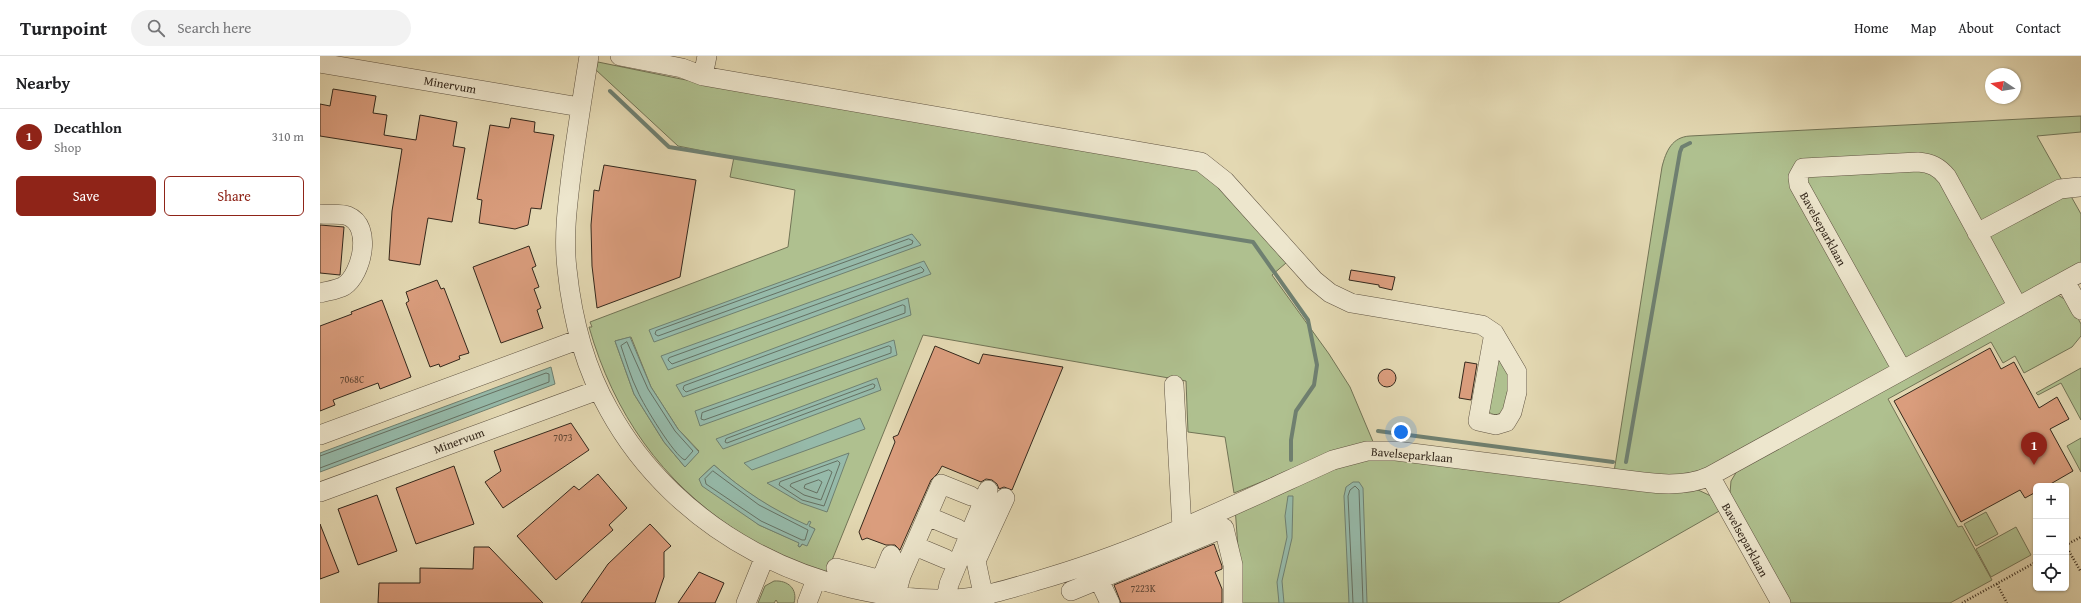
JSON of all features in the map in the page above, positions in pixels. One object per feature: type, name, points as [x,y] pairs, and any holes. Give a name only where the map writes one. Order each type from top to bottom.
[{"type":"street","points":[[589,56],[580,106],[566,228],[567,272],[580,339],[598,390],[627,440],[669,491],[697,517],[719,534],[763,561],[815,582],[841,590],[884,591],[946,599],[984,599],[1063,574],[1073,597],[1100,580],[1224,528],[1233,565],[1233,603]]},
{"type":"street","points":[[620,56],[682,68],[703,76],[1201,162],[1225,181],[1314,280],[1330,294],[1351,303],[1482,325],[1494,333]]},
{"type":"street","points":[[703,76],[707,56]]},
{"type":"street","name":"Minervum","points":[[320,62],[580,106]]},
{"type":"street","name":"Bavelseparklaan","points":[[1902,370],[1801,188],[1798,177],[1800,171],[1812,166],[1918,162],[1931,164],[1942,170],[2018,307]]},
{"type":"street","points":[[1978,233],[2060,189],[2080,189]]},
{"type":"street","points":[[320,214],[348,216],[359,224],[363,238],[360,259],[354,275],[343,286],[320,294]]},
{"type":"street","name":"Bavelseparklaan","points":[[1063,574],[1132,550],[1333,460],[1367,450],[1396,451],[1653,483],[1690,483],[1710,476],[2073,276],[2081,310]]},
{"type":"street","points":[[320,435],[580,339]]},
{"type":"street","points":[[1174,385],[1182,528]]},
{"type":"street","name":"Minervum","points":[[320,492],[598,390]]},
{"type":"street","name":"Bavelseparklaan","points":[[1710,476],[1781,603]]},
{"type":"street","points":[[884,591],[902,576],[941,484],[979,493],[949,584],[946,599]]},
{"type":"street","points":[[984,599],[976,561],[1005,498]]},
{"type":"street","points":[[927,516],[958,529]]},
{"type":"street","points":[[915,546],[946,559]]},
{"type":"street","points":[[884,591],[892,555]]},
{"type":"street","points":[[746,603],[763,561]]},
{"type":"street","points":[[836,568],[884,591]]},
{"type":"street","points":[[1100,580],[1110,603]]},
{"type":"street","points":[[807,603],[815,582]]},
{"type":"path","points":[[2069,544],[2081,537]]},
{"type":"path","points":[[2069,551],[2081,572]]},
{"type":"path","points":[[1962,603],[2033,564]]},
{"type":"path","points":[[1996,584],[2007,603]]},
{"type":"green space","points":[[598,62],[681,79],[1193,168],[1210,177],[1286,263],[1272,275],[1329,354],[1350,387],[1374,444],[1350,446],[1234,493],[1225,437],[1188,432],[1186,381],[923,335],[826,575],[764,549],[710,511],[685,490],[663,467],[644,443],[627,417],[612,389],[599,359],[589,327],[592,327],[590,322],[788,247],[795,190],[730,177],[734,157],[678,146],[596,70]],"holes":[[[631,337],[651,387],[678,429],[699,451],[685,467],[664,442],[634,394],[615,341]],[[714,465],[762,502],[815,529],[800,547],[798,546],[800,543],[759,525],[699,479]]]},
{"type":"green space","points":[[2081,116],[2081,132],[2037,136],[2081,214],[2081,265],[1711,469],[1682,477],[1614,472],[1662,167],[1668,150],[1674,142],[1690,136]]},
{"type":"green space","points":[[2058,295],[2069,302],[2081,324],[2081,336],[2072,347],[2024,373],[2015,356],[2003,363],[1991,342],[1888,399],[1958,527],[1962,526],[1992,580],[1950,603],[1788,603],[1730,493],[1731,481],[1737,471]]},
{"type":"green space","points":[[1497,356],[1511,374],[1504,410],[1496,415],[1487,411]]},
{"type":"green space","points":[[2081,368],[2081,420],[2061,383],[2038,395],[2036,393]]},
{"type":"green space","points":[[2081,438],[2081,472],[2067,446]]},
{"type":"green space","points":[[1378,457],[1696,489],[1711,496],[1721,510],[1558,603],[1242,603],[1235,507],[1344,464]]},
{"type":"green space","points":[[1986,512],[1998,534],[1976,546],[1964,524]]},
{"type":"green space","points":[[2016,527],[2031,555],[1991,577],[1976,549]]},
{"type":"green space","points":[[774,581],[784,582],[791,586],[795,594],[794,603],[778,603],[776,600],[774,603],[758,603],[765,586]]},
{"type":"water","points":[[912,234],[921,245],[654,342],[649,330]]},
{"type":"water","points":[[924,261],[931,274],[668,370],[661,356]]},
{"type":"water","points":[[908,298],[911,315],[683,397],[676,385]]},
{"type":"water","points":[[630,337],[651,387],[678,429],[699,452],[685,467],[664,442],[634,394],[615,341]]},
{"type":"water","points":[[894,340],[897,355],[700,426],[695,411]]},
{"type":"water","points":[[551,367],[555,384],[320,472],[320,453]]},
{"type":"water","points":[[877,378],[881,390],[723,449],[716,439]]},
{"type":"water","points":[[860,418],[865,429],[752,470],[744,463]]},
{"type":"water","points":[[849,453],[827,512],[801,503],[767,483]]},
{"type":"water","points":[[714,465],[736,483],[770,506],[807,525],[809,521],[811,522],[809,526],[815,529],[807,546],[802,544],[800,547],[798,546],[799,543],[759,525],[702,486],[699,479]]},
{"type":"water","points":[[1353,482],[1359,482],[1363,488],[1367,603],[1349,603],[1344,496],[1346,487]]},
{"type":"water","points":[[1288,496],[1293,496],[1292,538],[1282,581],[1284,603],[1279,603],[1277,582],[1287,537],[1285,516]]},
{"type":"building","points":[[333,89],[376,96],[373,113],[387,115],[384,135],[416,140],[420,115],[457,122],[453,146],[465,148],[452,222],[428,218],[420,265],[389,260],[392,211],[402,149],[320,136],[320,104],[330,106]]},
{"type":"building","points":[[511,118],[535,122],[534,132],[554,135],[541,209],[531,208],[528,225],[515,229],[479,223],[482,200],[477,199],[490,125],[509,128]]},
{"type":"building","points":[[604,165],[696,180],[680,277],[597,308],[592,266],[591,225],[594,190],[599,191]]},
{"type":"building","points":[[320,225],[344,227],[340,275],[320,273]]},
{"type":"building","points":[[529,246],[536,266],[532,268],[539,287],[534,289],[541,308],[537,310],[543,328],[501,343],[473,267]]},
{"type":"building","points":[[1351,270],[1395,277],[1392,290],[1379,287],[1379,285],[1349,280]]},
{"type":"building","points":[[437,280],[441,289],[444,288],[469,353],[459,356],[460,359],[440,367],[439,364],[430,367],[406,303],[409,301],[406,292]]},
{"type":"building","points":[[382,300],[411,377],[380,389],[378,383],[333,400],[335,405],[320,411],[320,326],[352,314],[351,312]]},
{"type":"building","points":[[935,346],[979,364],[983,354],[1063,367],[1012,490],[1004,487],[999,489],[997,484],[992,480],[986,479],[981,482],[942,466],[931,480],[900,550],[895,545],[886,545],[867,538],[862,540],[859,532],[895,442],[893,437],[898,435]]},
{"type":"building","points":[[1990,348],[2001,369],[2014,362],[2039,408],[2057,397],[2069,419],[2050,429],[2073,471],[2052,483],[2033,483],[2033,494],[2025,498],[2020,490],[1961,522],[1894,401]]},
{"type":"building","points":[[1465,362],[1477,364],[1471,400],[1459,398]]},
{"type":"building","points":[[1383,369],[1391,369],[1396,374],[1394,385],[1391,387],[1383,387],[1378,382],[1378,374]]},
{"type":"building","points":[[571,423],[589,450],[503,508],[485,482],[501,471],[494,451]]},
{"type":"building","points":[[454,466],[474,524],[416,544],[396,488]]},
{"type":"building","points":[[598,474],[627,508],[609,525],[613,530],[556,580],[517,536],[574,486],[579,490]]},
{"type":"building","points":[[377,495],[397,551],[358,565],[338,509]]},
{"type":"building","points":[[320,524],[339,572],[320,579]]},
{"type":"building","points":[[650,524],[671,546],[664,552],[664,577],[655,603],[581,603],[608,564]]},
{"type":"building","points":[[1214,544],[1222,566],[1222,569],[1215,572],[1222,589],[1222,603],[1121,603],[1114,585]]},
{"type":"building","points":[[474,547],[489,547],[543,603],[378,603],[379,583],[420,583],[420,568],[473,569]]},
{"type":"building","points":[[699,572],[724,583],[715,603],[678,603]]},
{"type":"waterway","points":[[610,91],[669,147],[1253,242],[1308,320],[1317,365],[1314,385],[1296,411],[1291,440],[1291,460]]},
{"type":"waterway","points":[[1626,462],[1680,152],[1682,147],[1690,143]]},
{"type":"waterway","points":[[1378,431],[1613,462]]},
{"type":"place","name":"Decathlon","points":[[2034,465]]}]
